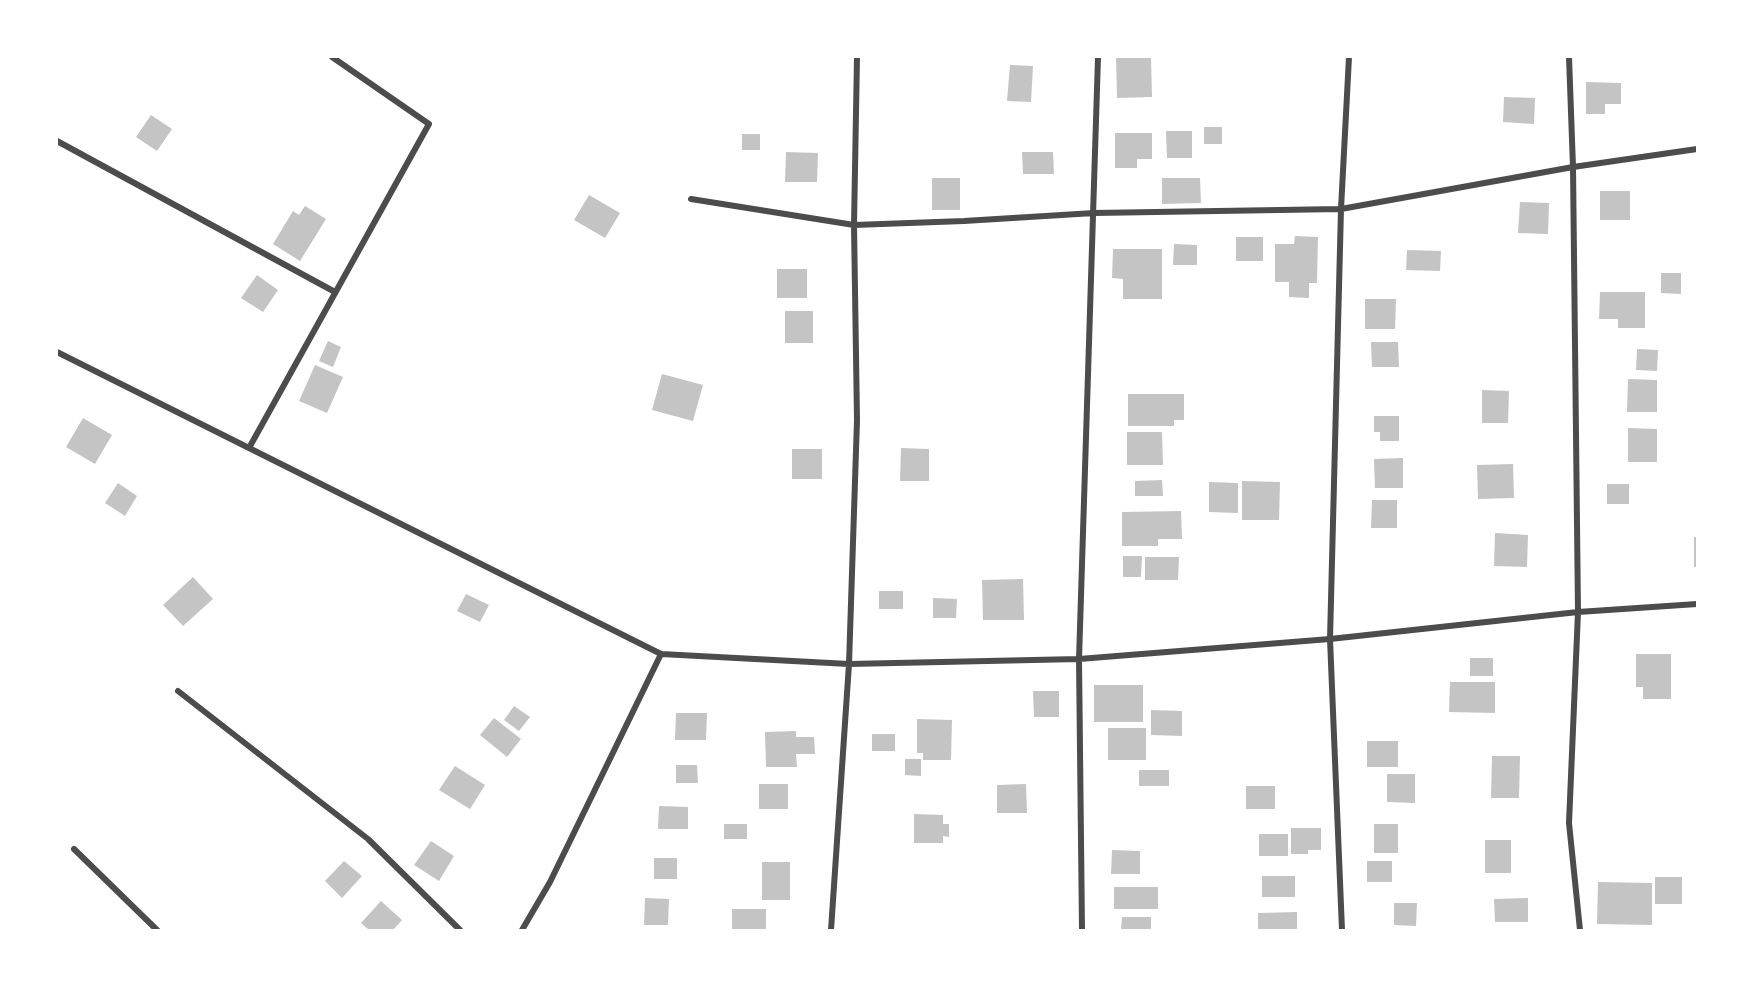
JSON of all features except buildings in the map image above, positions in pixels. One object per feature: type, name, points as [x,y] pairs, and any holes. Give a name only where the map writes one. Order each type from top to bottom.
[{"type":"street","points":[[249,448],[429,124],[332,57]]},
{"type":"street","points":[[831,930],[849,664],[857,420],[854,225],[857,57]]},
{"type":"street","points":[[1082,930],[1079,659],[1098,57]]},
{"type":"street","points":[[1342,930],[1330,639],[1341,209],[1349,57]]},
{"type":"street","points":[[1569,57],[1573,167],[1578,612],[1569,823],[1580,930]]},
{"type":"street","points":[[57,141],[336,292]]},
{"type":"street","points":[[691,199],[854,225],[1094,213],[1341,209],[1573,167],[1697,149]]},
{"type":"street","points":[[57,352],[661,654],[849,664],[1079,659],[1330,639],[1578,612],[1697,603]]},
{"type":"street","points":[[522,930],[550,882],[661,654]]},
{"type":"street","points":[[178,691],[368,839],[460,930]]},
{"type":"street","points":[[74,849],[158,930]]}]
